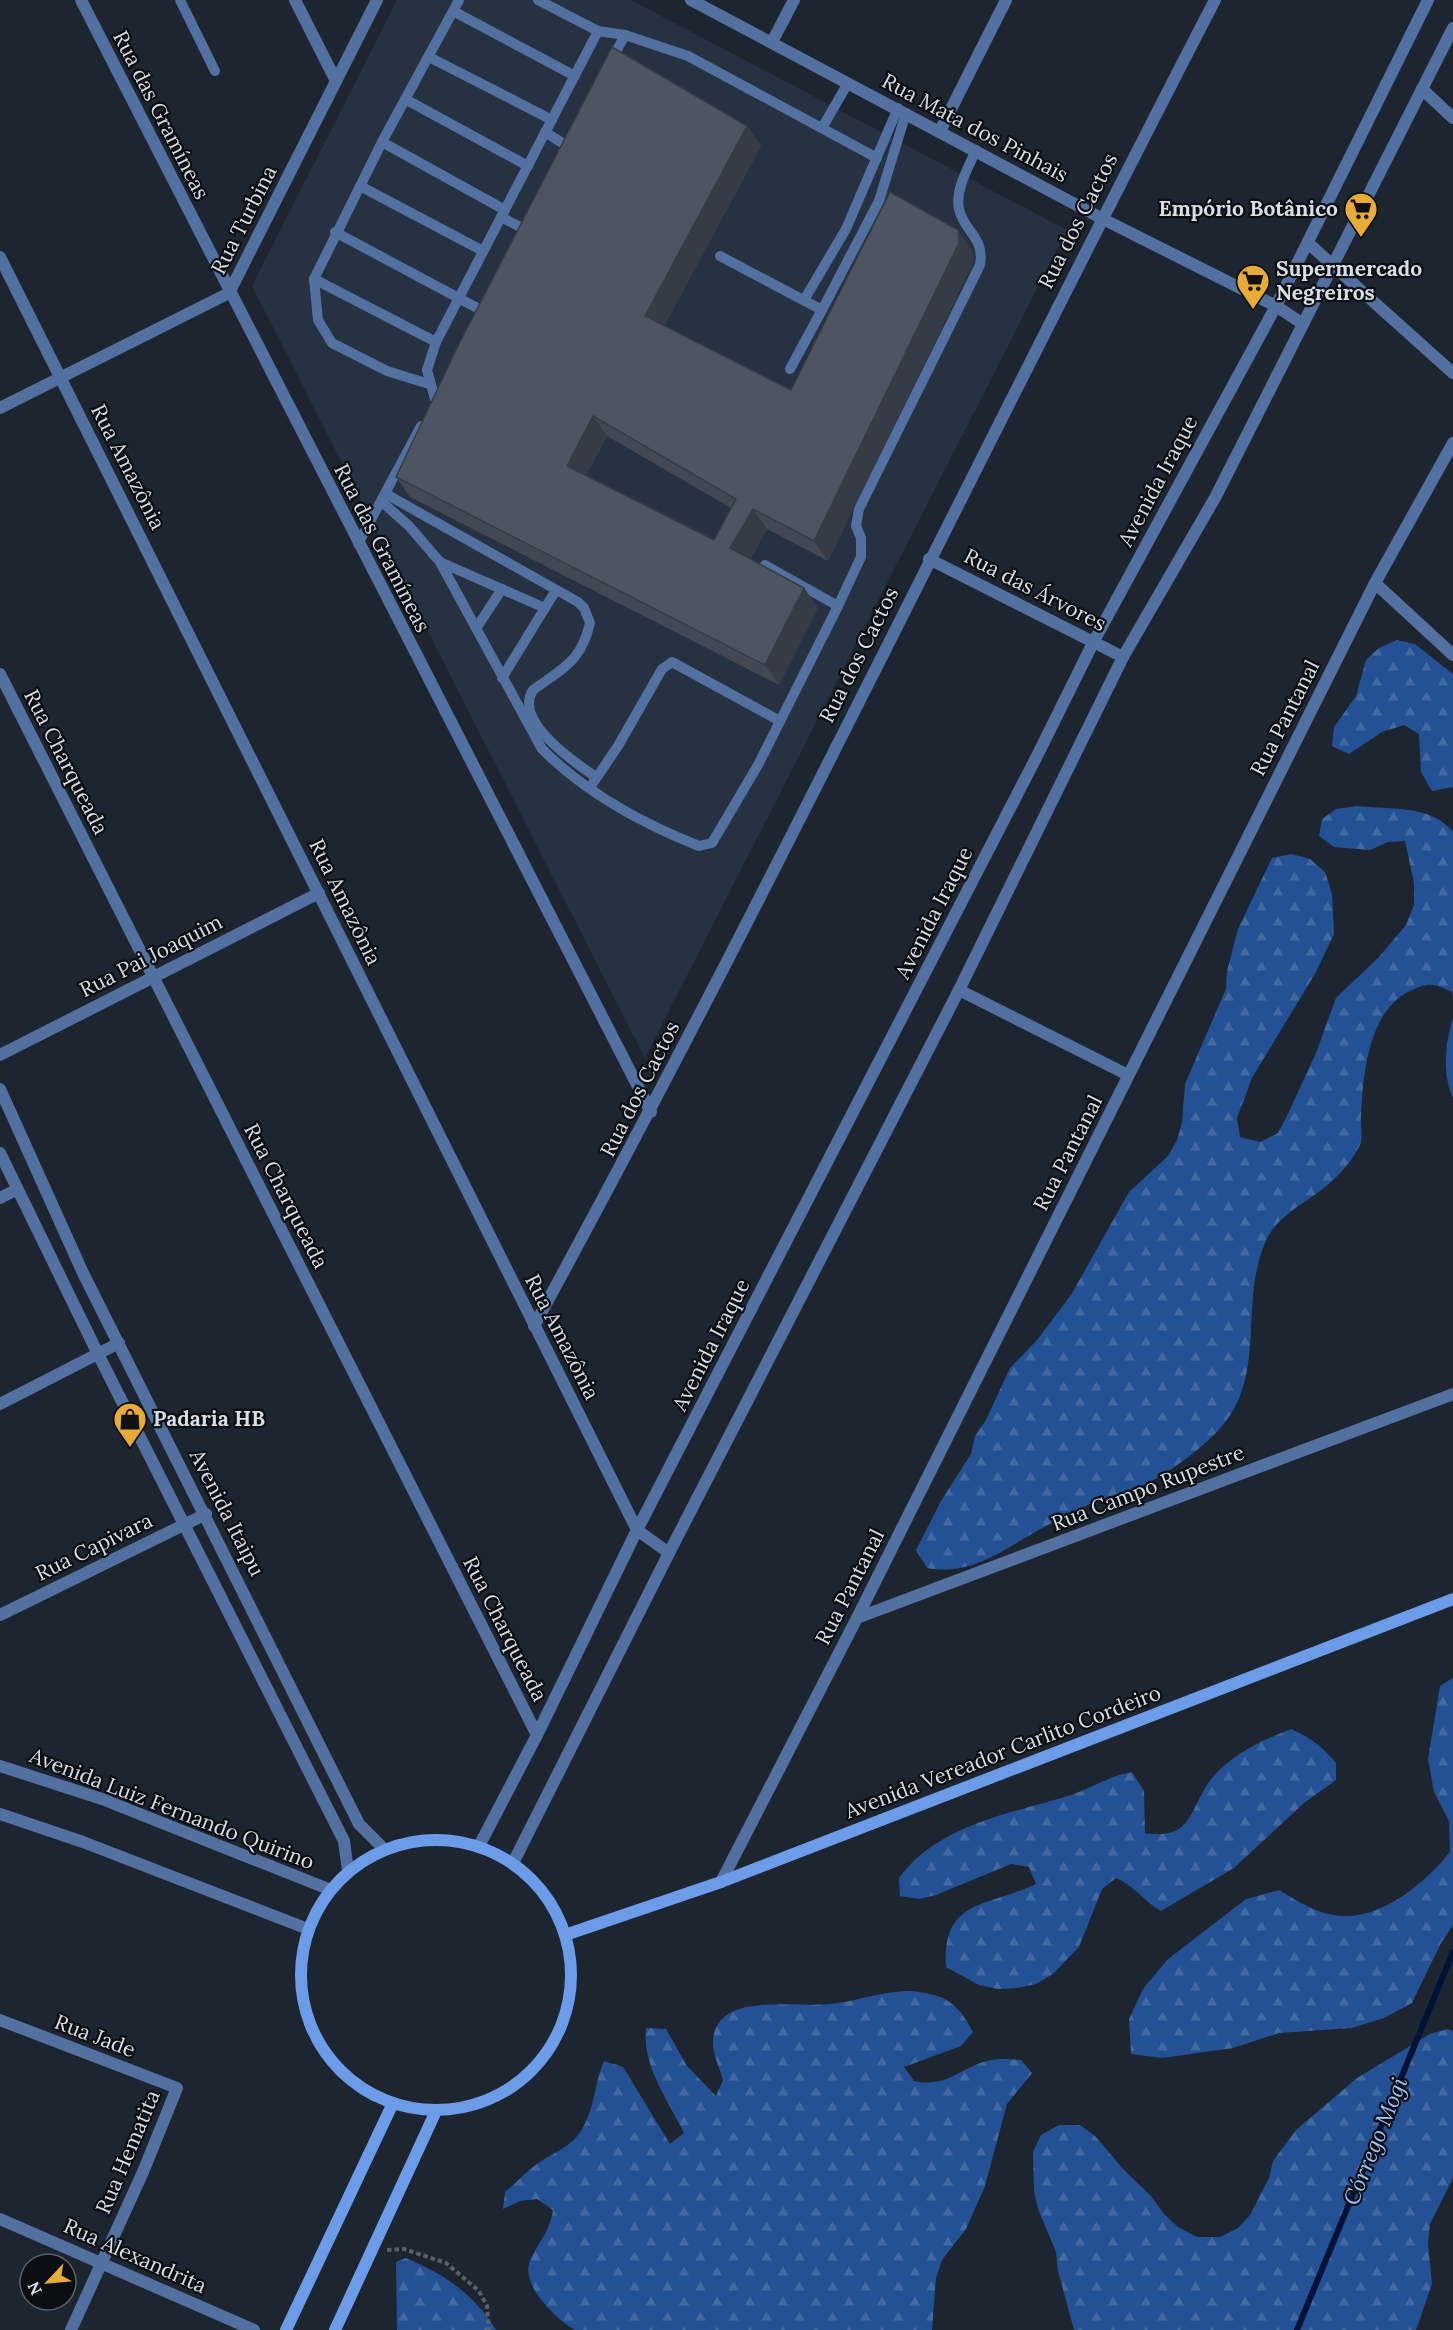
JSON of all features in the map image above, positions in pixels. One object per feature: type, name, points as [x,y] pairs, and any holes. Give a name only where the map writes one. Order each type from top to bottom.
[{"type":"main road","name":"Avenida Vereador Carlito Cordeiro","points":[[565,1935],[721,1881],[1453,1599]]},
{"type":"main road","points":[[447,1839],[479,1846],[513,1863],[536,1883],[553,1907],[565,1935],[571,1964],[570,1994],[563,2023],[549,2049],[531,2072],[507,2091],[480,2103],[436,2111],[393,2103],[361,2088],[341,2070],[314,2034],[303,2000],[300,1964],[308,1929],[331,1890],[348,1871],[384,1849],[411,1840],[447,1839]]},
{"type":"main road","points":[[286,2330],[393,2103]]},
{"type":"main road","points":[[335,2330],[436,2111]]},
{"type":"street","name":"Rua das Gramíneas","points":[[81,0],[229,293],[651,1112]]},
{"type":"street","points":[[295,0],[336,81]]},
{"type":"street","name":"Rua Turbina","points":[[0,408],[229,293],[377,0]]},
{"type":"street","name":"Rua Mata dos Pinhais","points":[[691,0],[902,110],[1101,218],[1275,306],[1303,324]]},
{"type":"street","points":[[772,42],[794,0]]},
{"type":"street","points":[[939,130],[1006,0]]},
{"type":"street","name":"Rua dos Cactos","points":[[534,1326],[651,1112],[1101,218],[1215,0]]},
{"type":"street","name":"Avenida Iraque","points":[[479,1846],[537,1735],[637,1530],[1037,756],[1094,641],[1308,243],[1428,0]]},
{"type":"street","points":[[513,1863],[669,1553],[959,990],[1123,657],[1216,496],[1453,28]]},
{"type":"street","points":[[1422,89],[1453,118]]},
{"type":"street","points":[[1308,243],[1453,373]]},
{"type":"street","name":"Rua Amazônia","points":[[0,257],[637,1530],[669,1553]]},
{"type":"street","name":"Rua Pantanal","points":[[721,1881],[856,1618],[1375,582],[1453,443]]},
{"type":"street","name":"Rua das Árvores","points":[[929,559],[1123,657]]},
{"type":"street","points":[[1375,582],[1453,655]]},
{"type":"street","name":"Rua Charqueada","points":[[0,674],[537,1735]]},
{"type":"street","name":"Rua Pai Joaquim","points":[[0,1055],[319,893]]},
{"type":"street","points":[[959,990],[1128,1075]]},
{"type":"street","name":"Avenida Itaipu","points":[[0,1089],[83,1273],[206,1514],[359,1824],[384,1849]]},
{"type":"street","name":"Avenida Itaipu","points":[[0,1153],[16,1190],[183,1525],[344,1841],[348,1871]]},
{"type":"street","points":[[0,1198],[16,1190]]},
{"type":"street","points":[[0,1404],[119,1343]]},
{"type":"street","name":"Rua Campo Rupestre","points":[[856,1618],[1453,1394]]},
{"type":"street","name":"Rua Capivara","points":[[0,1615],[206,1514]]},
{"type":"street","name":"Avenida Luiz Fernando Quirino","points":[[0,1766],[102,1799],[331,1890]]},
{"type":"street","points":[[0,1814],[83,1842],[308,1929]]},
{"type":"street","name":"Rua Jade","points":[[0,2020],[177,2088]]},
{"type":"street","name":"Rua Hematita","points":[[71,2330],[177,2088]]},
{"type":"street","name":"Rua Alexandrita","points":[[0,2219],[254,2330]]},
{"type":"lane","points":[[180,0],[215,71]]},
{"type":"lane","points":[[429,384],[387,371],[332,343],[318,320],[314,279],[335,232],[459,0]]},
{"type":"lane","points":[[538,0],[598,31],[625,35],[688,56],[877,158]]},
{"type":"lane","points":[[453,11],[575,76]]},
{"type":"lane","points":[[435,399],[427,370],[436,342],[598,31]]},
{"type":"lane","points":[[604,75],[625,35]]},
{"type":"lane","points":[[429,57],[552,120]]},
{"type":"lane","points":[[822,128],[848,83]]},
{"type":"lane","points":[[405,99],[528,166]]},
{"type":"lane","points":[[804,300],[846,229],[877,158],[902,110]]},
{"type":"lane","points":[[790,369],[879,201],[902,110]]},
{"type":"lane","points":[[545,132],[570,141],[562,157]]},
{"type":"lane","points":[[382,142],[503,213],[524,229]]},
{"type":"lane","points":[[384,498],[440,562],[542,749],[558,765],[589,788],[622,808],[699,846],[712,843],[732,811],[780,721],[861,557],[861,538],[856,526],[859,508],[980,265],[982,253],[959,207],[959,191],[976,150]]},
{"type":"lane","points":[[360,186],[483,251]]},
{"type":"lane","points":[[335,232],[481,310]]},
{"type":"lane","points":[[720,256],[822,310]]},
{"type":"lane","points":[[314,279],[436,342]]},
{"type":"lane","points":[[429,410],[445,379]]},
{"type":"lane","points":[[358,544],[424,420]]},
{"type":"lane","points":[[384,498],[556,590],[584,608],[590,623],[579,654],[570,665],[533,690],[529,696],[530,707],[543,735],[554,747],[596,777]]},
{"type":"lane","points":[[440,562],[545,608]]},
{"type":"lane","points":[[765,565],[838,606]]},
{"type":"lane","points":[[477,627],[502,589]]},
{"type":"lane","points":[[502,678],[556,590]]},
{"type":"lane","points":[[589,788],[618,746],[662,669],[672,662],[780,721]]},
{"type":"path","points":[[372,2252],[404,2249],[446,2263],[479,2291],[488,2306],[489,2330]]},
{"type":"shaded area","points":[[397,0],[631,0],[1067,230],[645,1058],[252,286]]},
{"type":"green space","points":[[1397,640],[1415,644],[1453,674],[1453,787],[1432,791],[1421,772],[1419,734],[1404,725],[1382,732],[1349,754],[1332,746],[1334,727],[1356,696],[1366,660],[1379,648]]},
{"type":"green space","points":[[1357,806],[1421,813],[1444,823],[1453,832],[1453,998],[1452,992],[1436,985],[1426,985],[1396,1000],[1385,1013],[1370,1046],[1366,1064],[1361,1120],[1362,1136],[1359,1147],[1352,1159],[1326,1187],[1296,1207],[1275,1226],[1265,1243],[1257,1267],[1253,1292],[1248,1365],[1243,1389],[1233,1411],[1217,1432],[1200,1448],[1150,1482],[1076,1510],[976,1564],[944,1570],[927,1568],[916,1550],[941,1501],[971,1454],[975,1436],[986,1420],[1010,1368],[1037,1340],[1071,1295],[1129,1192],[1168,1156],[1177,1140],[1182,1123],[1185,1084],[1226,989],[1227,971],[1238,929],[1272,858],[1291,854],[1310,859],[1325,872],[1332,894],[1334,934],[1316,972],[1252,1078],[1237,1118],[1240,1137],[1260,1142],[1278,1133],[1316,1053],[1336,998],[1378,958],[1406,925],[1414,905],[1414,883],[1405,841],[1388,842],[1370,850],[1334,847],[1319,836],[1322,819],[1336,809]]},
{"type":"green space","points":[[1453,1018],[1453,1098],[1447,1079],[1446,1059]]},
{"type":"green space","points":[[1453,1678],[1453,1925],[1441,1943],[1412,2003],[1384,2018],[1352,2028],[1279,2033],[1233,2048],[1162,2058],[1131,2054],[1129,2019],[1143,1989],[1167,1960],[1246,1899],[1279,1890],[1325,1913],[1342,1916],[1358,1915],[1388,1905],[1403,1896],[1429,1875],[1450,1852],[1449,1821],[1434,1792],[1428,1759],[1440,1686]]},
{"type":"green space","points":[[1291,1729],[1316,1743],[1331,1757],[1336,1763],[1336,1780],[1304,1803],[1234,1868],[1161,1911],[1129,1885],[1116,1878],[1102,1889],[1079,1947],[1053,1974],[1036,1984],[998,1989],[979,1985],[946,1967],[947,1945],[952,1928],[960,1916],[985,1902],[1036,1884],[1029,1867],[1011,1864],[936,1895],[919,1899],[900,1896],[899,1878],[915,1860],[934,1845],[955,1833],[1000,1815],[1071,1795],[1108,1779],[1132,1772],[1144,1791],[1145,1833],[1173,1832],[1182,1827],[1188,1819],[1212,1778],[1220,1769],[1248,1749]]},
{"type":"green space","points":[[912,1991],[934,1995],[949,2002],[962,2014],[973,2032],[961,2046],[904,2067],[914,2081],[944,2080],[977,2064],[999,2059],[1021,2060],[1032,2073],[1007,2104],[985,2186],[966,2229],[942,2260],[936,2278],[932,2330],[575,2330],[550,2310],[535,2290],[528,2270],[533,2254],[549,2225],[553,2210],[537,2199],[520,2201],[503,2209],[505,2192],[537,2164],[577,2137],[586,2123],[604,2061],[623,2067],[670,2144],[684,2133],[652,2069],[648,2056],[646,2028],[666,2029],[687,2066],[716,2096],[723,2080],[713,2044],[716,2027],[726,2016],[758,2005],[830,2004]]},
{"type":"green space","points":[[1448,2029],[1453,2031],[1453,2178],[1430,2224],[1428,2243],[1432,2284],[1416,2330],[1074,2330],[1058,2271],[1056,2252],[1038,2209],[1034,2191],[1033,2152],[1041,2135],[1059,2125],[1080,2125],[1095,2136],[1178,2227],[1197,2237],[1220,2237],[1238,2228],[1250,2215],[1269,2178],[1273,2161],[1296,2130],[1357,2078],[1430,2034]]},
{"type":"green space","points":[[406,2258],[433,2271],[457,2287],[478,2306],[496,2330],[397,2330],[396,2262]]},
{"type":"building","points":[[612,47],[747,126],[645,316],[791,390],[890,192],[958,230],[959,243],[814,541],[753,509],[730,548],[804,588],[765,665],[396,477],[458,346]],"holes":[[[593,416],[736,499],[714,540],[567,466]]]},
{"type":"waterway","name":"Córrego Mogi","points":[[1297,2330],[1453,1952]]},
{"type":"place","name":"Empório Botânico","points":[[1361,238]]},
{"type":"place","name":"Supermercado Negreiros","points":[[1253,310]]},
{"type":"place","name":"Padaria HB","points":[[130,1448]]}]
